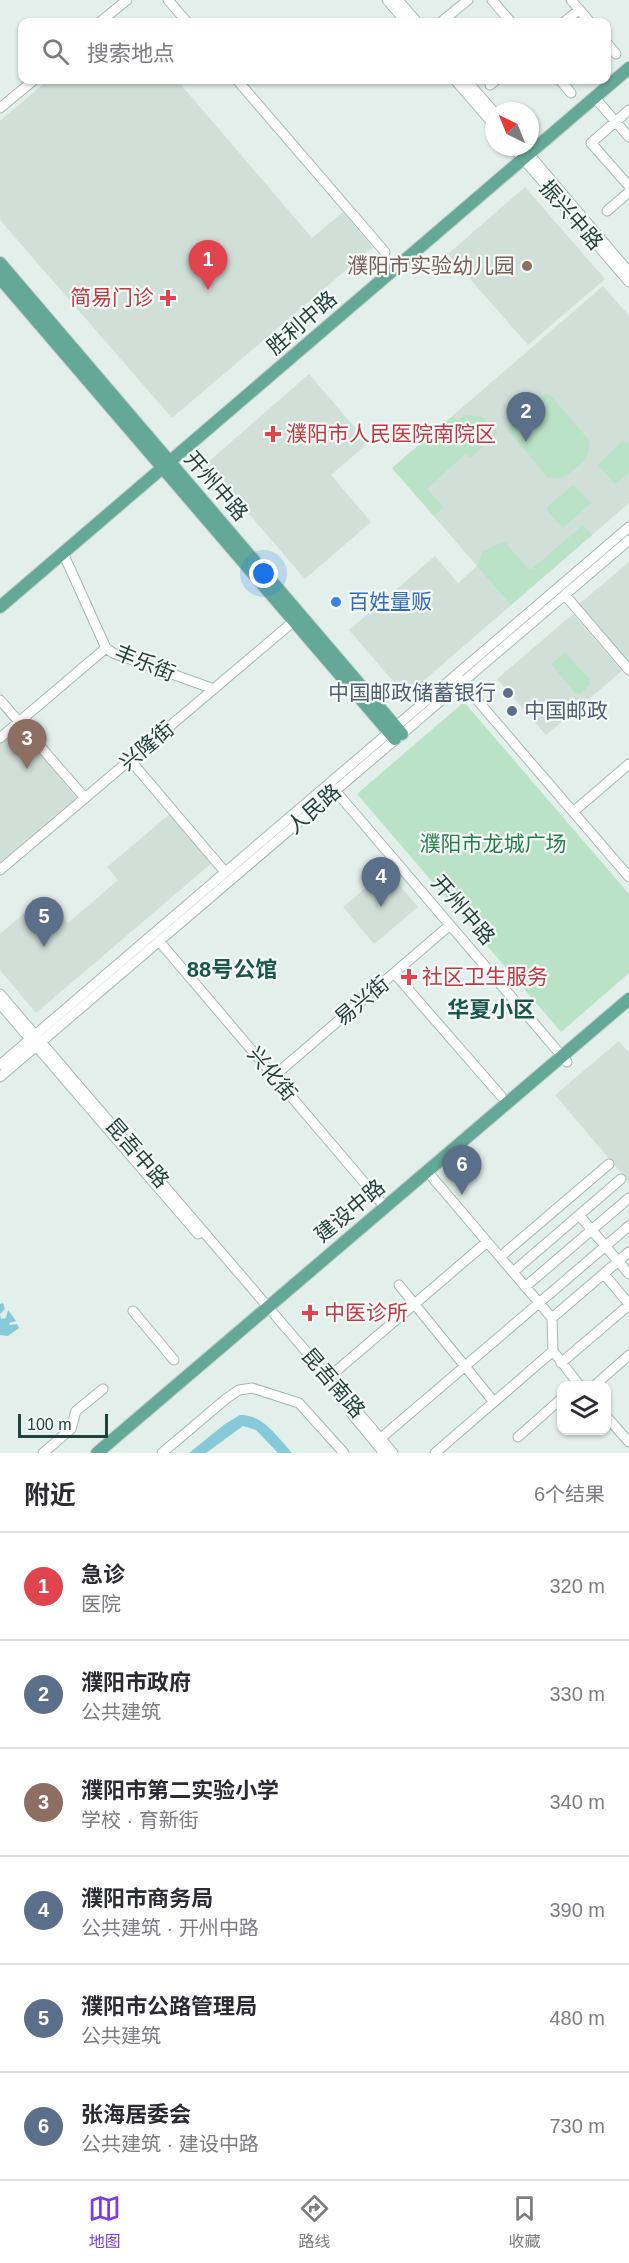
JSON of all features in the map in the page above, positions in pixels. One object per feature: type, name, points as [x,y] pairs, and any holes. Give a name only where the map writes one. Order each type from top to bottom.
[{"type":"main road","name":"胜利中路","points":[[611,71],[623,56]]},
{"type":"main road","name":"胜利中路","points":[[539,138],[595,98],[629,69]]},
{"type":"main road","name":"胜利中路","points":[[539,136],[598,84]]},
{"type":"main road","name":"胜利中路","points":[[0,607],[516,156]]},
{"type":"main road","name":"开州中路","points":[[0,263],[294,621],[396,733]]},
{"type":"main road","name":"开州中路","points":[[0,278],[164,462],[396,733]]},
{"type":"main road","name":"胜利中路","points":[[0,596],[164,462]]},
{"type":"main road","name":"建设中路","points":[[109,1453],[385,1207],[627,1007]]},
{"type":"main road","name":"建设中路","points":[[97,1453],[432,1178],[565,1059]]},
{"type":"street","points":[[105,18],[127,0]]},
{"type":"street","points":[[168,0],[184,18]]},
{"type":"street","points":[[387,0],[403,18]]},
{"type":"street","points":[[398,0],[414,18]]},
{"type":"street","points":[[446,18],[468,0]]},
{"type":"street","points":[[492,0],[508,18]]},
{"type":"street","points":[[571,0],[586,18]]},
{"type":"street","points":[[569,18],[579,10]]},
{"type":"street","points":[[611,46],[623,56]]},
{"type":"street","points":[[0,108],[29,84]]},
{"type":"street","points":[[240,84],[385,252]]},
{"type":"street","points":[[458,84],[485,115]]},
{"type":"street","points":[[470,84],[485,102]]},
{"type":"street","points":[[563,84],[571,93]]},
{"type":"street","points":[[595,98],[629,137]]},
{"type":"street","points":[[629,110],[591,143],[629,186]]},
{"type":"street","name":"振兴中路","points":[[528,156],[629,272]]},
{"type":"street","name":"振兴中路","points":[[528,156],[629,282]]},
{"type":"street","points":[[607,211],[629,192]]},
{"type":"street","name":"人民路","points":[[0,1065],[36,1040],[159,941],[629,527]]},
{"type":"street","name":"人民路","points":[[459,679],[565,595],[629,540]]},
{"type":"street","name":"丰乐街","points":[[63,553],[106,648],[113,653],[213,689]]},
{"type":"street","points":[[565,595],[629,670]]},
{"type":"street","name":"兴隆街","points":[[0,870],[294,621]]},
{"type":"street","points":[[0,738],[106,648]]},
{"type":"street","points":[[459,679],[629,878]]},
{"type":"street","points":[[0,700],[85,798]]},
{"type":"street","points":[[130,760],[225,872]]},
{"type":"street","points":[[573,812],[629,764]]},
{"type":"street","name":"人民路","points":[[0,1077],[36,1040],[225,872],[332,787]]},
{"type":"street","name":"开州中路","points":[[332,787],[565,1059]]},
{"type":"street","name":"易兴街","points":[[274,1076],[450,925]]},
{"type":"street","name":"兴化街","points":[[159,941],[385,1207]]},
{"type":"street","points":[[394,973],[501,1096]]},
{"type":"street","name":"昆吾中路","points":[[0,994],[36,1040],[268,1312]]},
{"type":"street","name":"昆吾中路","points":[[0,1004],[36,1040]]},
{"type":"street","points":[[500,1257],[609,1164]]},
{"type":"street","points":[[432,1178],[552,1318],[553,1351],[575,1381]]},
{"type":"street","points":[[513,1272],[621,1179]]},
{"type":"street","points":[[525,1287],[629,1198]]},
{"type":"street","points":[[579,1215],[629,1274]]},
{"type":"street","points":[[381,1438],[629,1226]]},
{"type":"street","points":[[328,1378],[487,1242]]},
{"type":"street","points":[[552,1318],[629,1252]]},
{"type":"street","points":[[561,1363],[629,1305],[604,1274]]},
{"type":"street","points":[[399,1285],[494,1402]]},
{"type":"street","points":[[133,1311],[174,1360]]},
{"type":"street","name":"昆吾南路","points":[[268,1312],[393,1453]]},
{"type":"street","name":"昆吾南路","points":[[268,1312],[384,1453]]},
{"type":"street","points":[[435,1453],[553,1351]]},
{"type":"street","points":[[600,1381],[629,1355]]},
{"type":"street","points":[[162,1453],[227,1398],[239,1390],[252,1388],[299,1403],[344,1453]]},
{"type":"street","points":[[43,1453],[71,1430],[76,1411],[103,1389]]},
{"type":"street","points":[[518,1437],[557,1402]]},
{"type":"street","points":[[611,1422],[629,1442]]},
{"type":"shaded area","points":[[43,84],[180,84],[312,238],[343,212],[373,247],[172,418],[0,220],[0,121]]},
{"type":"shaded area","name":"濮阳市实验幼儿园","points":[[525,187],[605,279],[528,345],[448,254]]},
{"type":"shaded area","points":[[603,286],[629,316],[629,503],[406,696],[349,630],[435,556],[458,583],[477,566],[392,468]]},
{"type":"shaded area","points":[[309,374],[368,443],[331,475],[371,522],[305,579],[206,464]]},
{"type":"shaded area","points":[[629,562],[629,660],[627,662],[578,605]]},
{"type":"shaded area","points":[[573,614],[622,671],[546,735],[497,679]]},
{"type":"shaded area","points":[[17,726],[77,798],[0,863],[0,741]]},
{"type":"shaded area","points":[[171,813],[213,862],[36,1013],[0,970],[0,934],[44,896],[68,923],[118,880],[107,867]]},
{"type":"shaded area","points":[[387,870],[418,907],[374,944],[343,907]]},
{"type":"shaded area","points":[[619,1041],[629,1053],[629,1182],[555,1095]]},
{"type":"green space","points":[[545,394],[550,395],[588,439],[589,445],[586,458],[570,473],[558,479],[547,477],[508,430],[509,426]]},
{"type":"green space","points":[[464,415],[482,417],[498,433],[470,458],[465,454],[427,489],[443,507],[434,516],[392,468],[453,416],[457,421]]},
{"type":"green space","points":[[622,441],[629,443],[629,474],[615,484],[598,465]]},
{"type":"green space","points":[[573,485],[591,503],[563,528],[548,512],[547,507]]},
{"type":"green space","points":[[583,525],[592,535],[511,605],[477,566],[482,552],[503,542],[527,568],[532,569]]},
{"type":"green space","points":[[565,652],[590,680],[590,685],[580,694],[575,693],[551,664]]},
{"type":"green space","name":"濮阳市龙城广场","points":[[464,702],[629,894],[629,973],[561,1032],[357,794]]},
{"type":"water","points":[[3,1303],[5,1309],[0,1314],[0,1304]]},
{"type":"water","points":[[8,1310],[16,1321],[9,1323],[10,1325],[17,1324],[19,1328],[8,1336],[0,1335],[0,1314],[1,1319],[6,1318]]},
{"type":"water","points":[[240,1415],[256,1418],[263,1423],[292,1453],[278,1453],[256,1430],[243,1426],[206,1453],[189,1453]]},
{"type":"place","name":"濮阳市实验幼儿园","points":[[527,266]]},
{"type":"place","name":"急诊","points":[[208,290]]},
{"type":"place","name":"简易门诊","points":[[168,298]]},
{"type":"place","name":"濮阳市人民医院南院区","points":[[273,434]]},
{"type":"place","name":"濮阳市政府","points":[[526,442]]},
{"type":"place","name":"百姓量贩","points":[[336,602]]},
{"type":"place","name":"中国邮政储蓄银行","points":[[508,693]]},
{"type":"place","name":"中国邮政","points":[[512,711]]},
{"type":"place","name":"濮阳市第二实验小学","points":[[27,769]]},
{"type":"place","name":"濮阳市商务局","points":[[381,907]]},
{"type":"place","name":"濮阳市公路管理局","points":[[44,947]]},
{"type":"place","name":"社区卫生服务","points":[[409,977]]},
{"type":"place","name":"张海居委会","points":[[462,1195]]},
{"type":"place","name":"中医诊所","points":[[310,1313]]},
{"type":"district","name":"88号公馆","points":[[232,969]]},
{"type":"district","name":"华夏小区","points":[[491,1009]]}]
